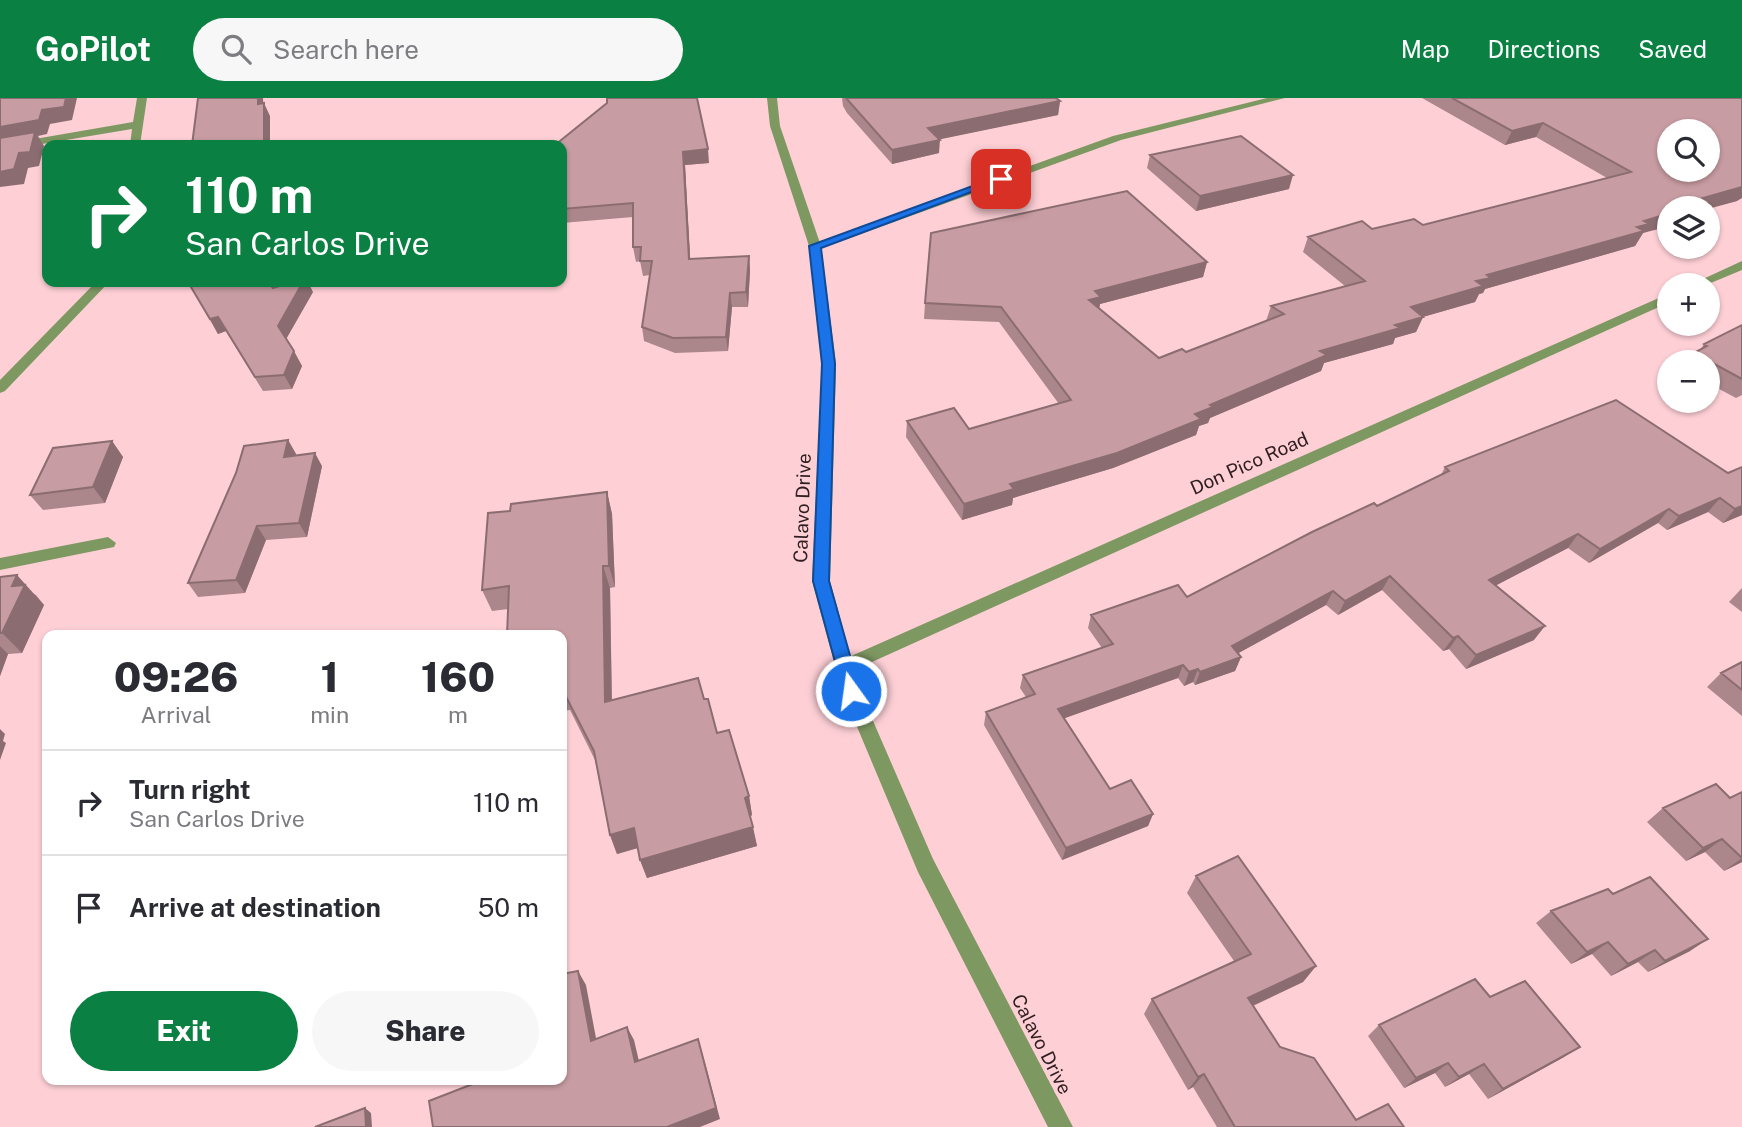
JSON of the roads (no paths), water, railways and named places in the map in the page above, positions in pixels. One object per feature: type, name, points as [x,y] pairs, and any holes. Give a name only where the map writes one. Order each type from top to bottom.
[{"type":"street","points":[[136,140],[142,98]]},
{"type":"street","name":"Calavo Drive","points":[[772,98],[775,126],[815,246],[829,364],[821,581],[851,691],[925,865],[1061,1127]]},
{"type":"street","points":[[815,246],[1117,138],[1280,98]]},
{"type":"street","points":[[48,140],[137,125]]},
{"type":"street","points":[[0,148],[42,141]]},
{"type":"street","points":[[1720,275],[1742,265]]},
{"type":"street","points":[[0,388],[98,287]]},
{"type":"street","name":"Don Pico Road","points":[[845,666],[1657,303]]},
{"type":"street","points":[[0,564],[108,543]]}]
